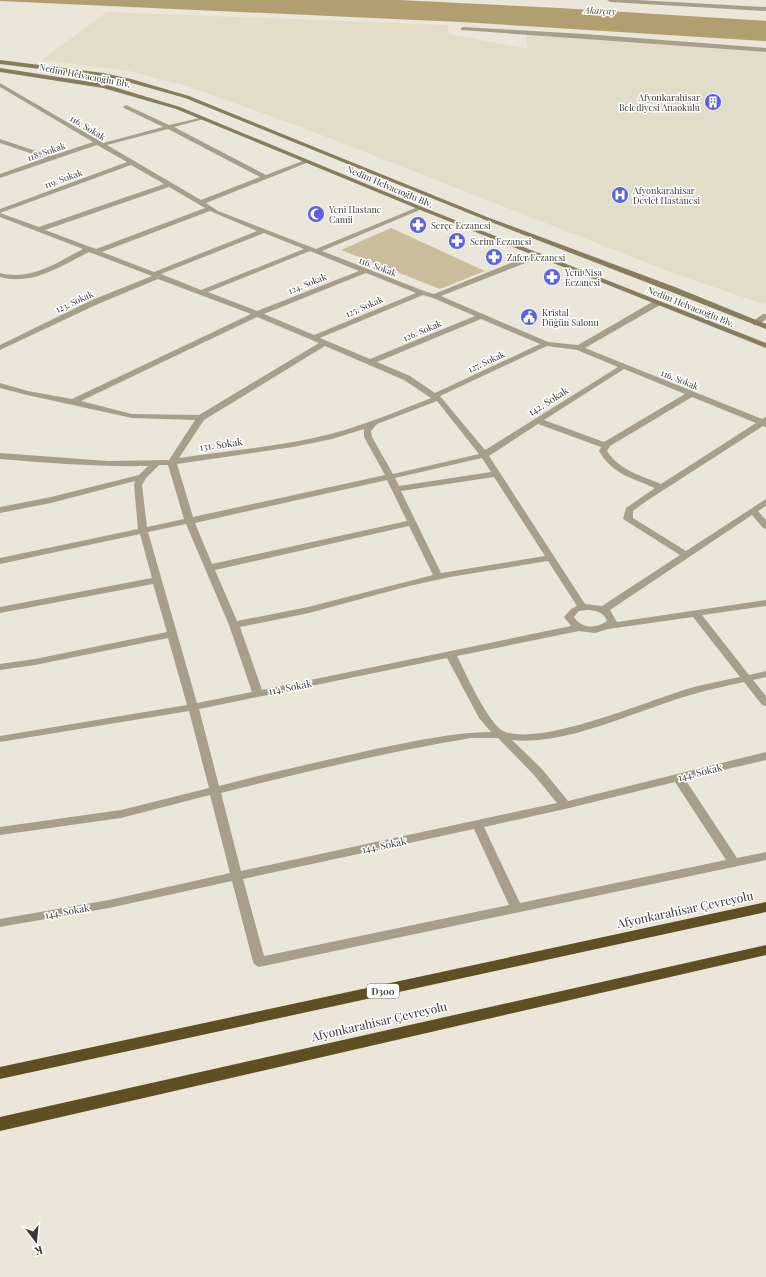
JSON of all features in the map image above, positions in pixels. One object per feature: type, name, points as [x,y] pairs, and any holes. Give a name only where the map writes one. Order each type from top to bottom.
[{"type":"highway","name":"Afyonkarahisar Çevreyolu","points":[[0,1074],[766,907]]},
{"type":"highway","name":"Afyonkarahisar Çevreyolu","points":[[0,1124],[766,950]]},
{"type":"main road","name":"Nedim Helvacıoğlu Blv.","points":[[0,62],[81,72],[129,80],[187,97],[485,218],[672,289],[766,327]]},
{"type":"main road","name":"Nedim Helvacıoğlu Blv.","points":[[0,71],[72,80],[104,86],[157,100],[420,208],[766,346]]},
{"type":"main road","points":[[254,139],[288,137]]},
{"type":"street","points":[[610,0],[766,9]]},
{"type":"street","points":[[463,28],[766,50]]},
{"type":"street","name":"116. Sokak","points":[[0,85],[210,209],[365,271],[422,293],[435,296],[546,344],[579,348],[691,394],[765,422]]},
{"type":"street","points":[[126,107],[169,127],[265,177]]},
{"type":"street","name":"118. Sokak","points":[[0,176],[50,158],[202,118]]},
{"type":"street","points":[[0,142],[50,158]]},
{"type":"street","points":[[200,203],[307,161]]},
{"type":"street","name":"119. Sokak","points":[[0,210],[131,163]]},
{"type":"street","points":[[38,230],[169,185]]},
{"type":"street","points":[[202,292],[420,208]]},
{"type":"street","points":[[2,277],[19,278],[32,276],[92,251],[210,209]]},
{"type":"street","points":[[0,214],[92,251],[202,292],[314,338],[407,378],[436,397],[484,455],[583,608]]},
{"type":"street","name":"123. Sokak","points":[[0,348],[95,302],[263,231]]},
{"type":"street","points":[[435,296],[538,255]]},
{"type":"street","name":"124. Sokak","points":[[74,402],[256,314],[365,271]]},
{"type":"street","name":"125. Sokak","points":[[314,338],[422,293]]},
{"type":"street","points":[[579,348],[657,302]]},
{"type":"street","name":"126. Sokak","points":[[370,362],[481,316]]},
{"type":"street","points":[[756,323],[766,316]]},
{"type":"street","points":[[258,694],[234,625],[189,521],[172,462],[201,418],[325,343]]},
{"type":"street","name":"127. Sokak","points":[[436,397],[546,344]]},
{"type":"street","name":"142. Sokak","points":[[0,561],[321,493],[484,455],[624,366]]},
{"type":"street","points":[[0,385],[27,393],[74,402],[132,416],[201,418]]},
{"type":"street","points":[[661,487],[623,471],[609,461],[603,451],[607,444],[691,394]]},
{"type":"street","name":"131. Sokak","points":[[0,456],[66,461],[172,462],[279,447],[331,436],[374,423],[436,397]]},
{"type":"street","points":[[538,421],[606,446]]},
{"type":"street","points":[[687,555],[628,519],[629,510],[661,487],[765,422]]},
{"type":"street","points":[[374,423],[367,431],[368,437],[390,477],[438,576]]},
{"type":"street","points":[[156,463],[142,478],[138,485],[143,530],[193,707],[259,962],[766,856]]},
{"type":"street","points":[[395,489],[495,474]]},
{"type":"street","points":[[0,510],[51,500],[142,478]]},
{"type":"street","points":[[603,610],[766,502]]},
{"type":"street","points":[[753,510],[766,526]]},
{"type":"street","points":[[209,568],[412,523]]},
{"type":"street","points":[[234,625],[309,610],[438,576],[550,558]]},
{"type":"street","points":[[0,610],[157,580]]},
{"type":"street","name":"114. Sokak","points":[[0,739],[193,707],[578,628],[589,630],[600,629],[608,626],[766,603]]},
{"type":"street","points":[[578,628],[569,617],[571,612],[577,608],[595,607],[603,610],[611,617],[612,622],[608,626]]},
{"type":"street","points":[[695,613],[766,703]]},
{"type":"street","points":[[0,667],[35,662],[172,634]]},
{"type":"street","points":[[451,655],[484,718],[538,772],[565,805]]},
{"type":"street","points":[[0,831],[121,814],[316,765],[408,745],[471,736],[502,735],[527,738],[575,730],[690,691],[766,674]]},
{"type":"street","name":"144. Sokak","points":[[0,923],[109,904],[236,877],[565,805],[766,756]]},
{"type":"street","points":[[678,777],[734,863]]},
{"type":"street","points":[[477,824],[517,909]]},
{"type":"shaded area","points":[[0,0],[399,0],[559,8],[766,21],[766,41],[460,22]]},
{"type":"shaded area","name":"Afyonkarahisar Devlet Hastanesi","points":[[107,12],[447,25],[449,34],[528,49],[526,32],[766,52],[766,303],[763,304],[673,273],[301,127],[187,86],[129,71],[42,60]]},
{"type":"shaded area","points":[[391,228],[485,271],[440,289],[341,250]]},
{"type":"place","name":"Afyonkarahisar Belediyesi Anaokulu","points":[[713,102]]},
{"type":"place","name":"Afyonkarahisar Devlet Hastanesi","points":[[620,195]]},
{"type":"place","name":"Yeni Hastane Camii","points":[[316,214]]},
{"type":"place","name":"Serçe Eczanesi","points":[[418,225]]},
{"type":"place","name":"Serim Eczanesi","points":[[457,241]]},
{"type":"place","name":"Zafer Eczanesi","points":[[494,257]]},
{"type":"place","name":"Yeni Nisa Eczanesi","points":[[552,277]]},
{"type":"place","name":"Kristal Düğün Salonu","points":[[529,317]]},
{"type":"water label","name":"Akarçay","points":[[600,10]]}]
